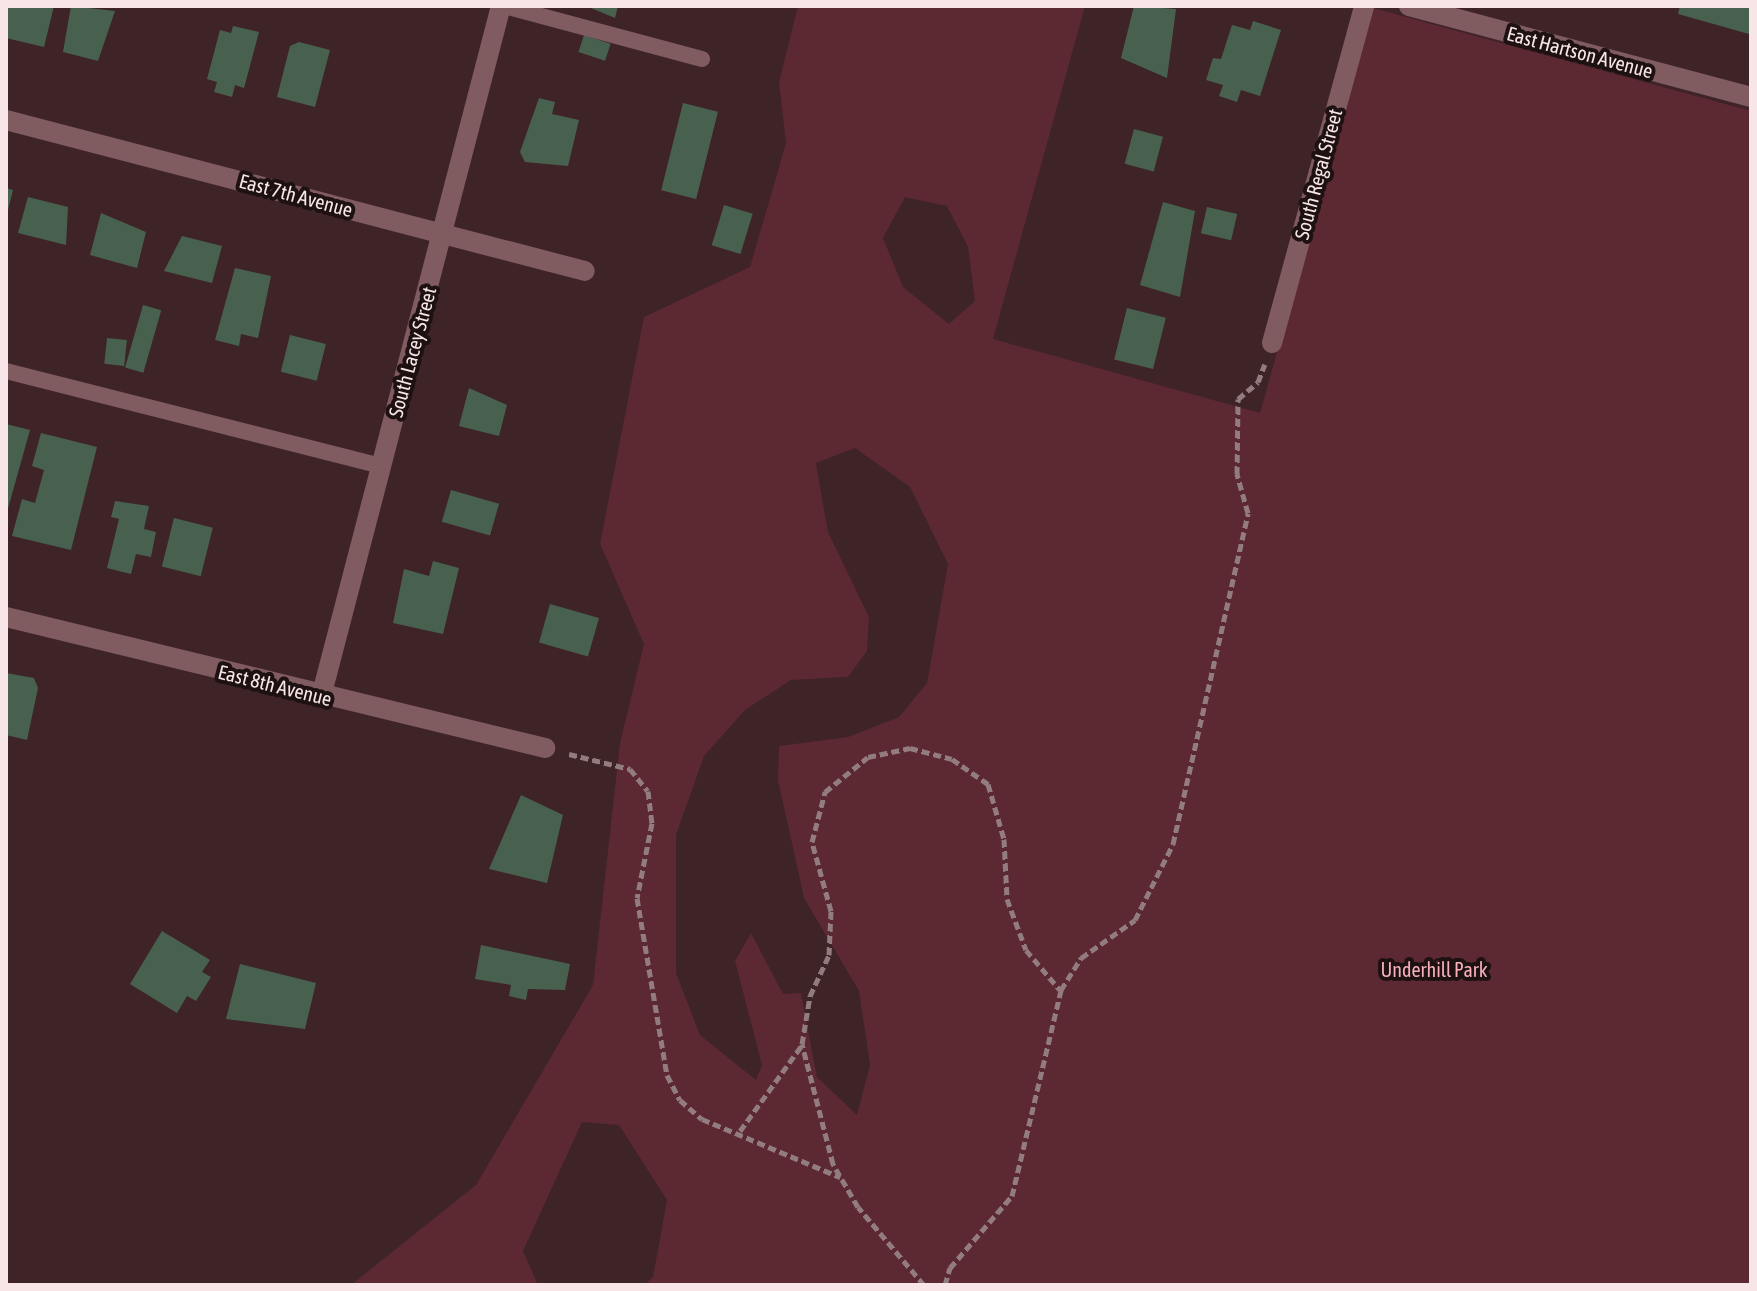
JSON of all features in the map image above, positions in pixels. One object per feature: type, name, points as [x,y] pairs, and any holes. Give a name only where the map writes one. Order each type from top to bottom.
[{"type":"street","name":"South Lacey Street","points":[[321,697],[502,6]]},
{"type":"street","name":"South Regal Street","points":[[1272,343],[1364,6]]},
{"type":"street","name":"East Hartson Avenue","points":[[1409,6],[1751,97]]},
{"type":"street","name":"East 7th Avenue","points":[[6,120],[585,271]]},
{"type":"street","name":"East 8th Avenue","points":[[6,617],[321,697],[545,748]]},
{"type":"lane","points":[[502,6],[702,59]]},
{"type":"lane","points":[[6,371],[381,466]]},
{"type":"path","points":[[945,1285],[950,1268],[1012,1196],[1061,990],[1081,958],[1135,920],[1173,844],[1248,513],[1237,474],[1238,399],[1258,382],[1272,343]]},
{"type":"path","points":[[545,748],[630,769],[648,791],[652,823],[637,898],[667,1075],[702,1119],[740,1132],[841,1177]]},
{"type":"path","points":[[740,1132],[802,1044],[810,996],[829,955],[831,911],[812,842],[825,792],[868,757],[910,748],[952,759],[988,784],[1004,839],[1007,899],[1026,950],[1061,990]]},
{"type":"path","points":[[802,1044],[841,1177],[924,1285]]},
{"type":"green space","name":"Underhill Park","points":[[798,6],[1085,6],[993,339],[1260,413],[1373,8],[1751,111],[1751,1285],[644,1285],[653,1277],[667,1200],[619,1125],[582,1122],[523,1251],[538,1285],[351,1285],[476,1185],[593,985],[620,743],[644,644],[600,544],[644,317],[750,267],[786,143],[779,82]],"holes":[[[905,197],[947,206],[968,247],[975,301],[949,324],[903,287],[883,238]],[[855,448],[910,487],[948,564],[927,683],[899,717],[848,737],[779,746],[778,780],[804,898],[859,991],[870,1065],[857,1115],[817,1077],[801,993],[783,994],[751,933],[735,961],[762,1065],[756,1080],[700,1035],[676,973],[676,835],[704,756],[745,710],[791,680],[848,677],[867,651],[869,617],[828,532],[816,463]]]},
{"type":"building","points":[[6,6],[54,6],[44,47],[6,38]]},
{"type":"building","points":[[71,6],[115,11],[98,61],[63,52]]},
{"type":"building","points":[[586,6],[618,6],[615,18]]},
{"type":"building","points":[[1134,6],[1176,9],[1167,78],[1121,58]]},
{"type":"building","points":[[1680,6],[1751,6],[1749,34],[1678,14]]},
{"type":"building","points":[[1253,21],[1281,30],[1260,96],[1241,90],[1237,102],[1219,96],[1223,85],[1206,80],[1213,58],[1221,59],[1232,25],[1250,30]]},
{"type":"building","points":[[233,26],[259,32],[244,88],[235,85],[232,97],[214,92],[217,82],[207,79],[220,30],[231,33]]},
{"type":"building","points":[[584,35],[611,44],[605,61],[578,52]]},
{"type":"building","points":[[299,42],[330,50],[315,107],[277,97],[290,46]]},
{"type":"building","points":[[539,98],[555,102],[552,114],[579,120],[568,166],[525,162],[520,152]]},
{"type":"building","points":[[683,103],[718,112],[696,199],[661,190]]},
{"type":"building","points":[[1134,129],[1163,137],[1154,172],[1125,164]]},
{"type":"building","points":[[6,188],[13,190],[7,214],[6,214]]},
{"type":"building","points":[[28,197],[68,207],[66,245],[18,233]]},
{"type":"building","points":[[1163,202],[1195,211],[1180,297],[1140,285]]},
{"type":"building","points":[[724,205],[753,214],[740,254],[712,245]]},
{"type":"building","points":[[1207,207],[1237,214],[1231,240],[1201,233]]},
{"type":"building","points":[[101,213],[146,232],[137,268],[90,255]]},
{"type":"building","points":[[182,236],[222,246],[212,283],[164,271]]},
{"type":"building","points":[[235,268],[271,276],[258,338],[241,334],[239,346],[215,340]]},
{"type":"building","points":[[143,305],[161,310],[143,373],[125,367]]},
{"type":"building","points":[[1127,308],[1166,318],[1153,369],[1114,359]]},
{"type":"building","points":[[290,335],[326,344],[317,381],[281,372]]},
{"type":"building","points":[[107,338],[127,340],[124,366],[104,364]]},
{"type":"building","points":[[469,388],[507,405],[499,436],[459,426]]},
{"type":"building","points":[[6,424],[30,430],[7,512],[6,512]]},
{"type":"building","points":[[41,433],[97,447],[71,550],[12,536],[22,499],[35,503],[44,470],[32,466]]},
{"type":"building","points":[[451,490],[499,504],[490,536],[442,522]]},
{"type":"building","points":[[115,501],[149,506],[144,529],[156,532],[151,557],[136,554],[131,574],[107,568],[119,519],[111,517]]},
{"type":"building","points":[[174,518],[213,528],[201,576],[162,567]]},
{"type":"building","points":[[433,561],[459,568],[443,634],[393,623],[404,569],[429,576]]},
{"type":"building","points":[[550,604],[599,618],[588,657],[539,642]]},
{"type":"building","points":[[6,673],[34,678],[38,688],[27,740],[6,735]]},
{"type":"building","points":[[521,795],[563,815],[547,883],[489,869]]},
{"type":"building","points":[[162,931],[210,960],[202,972],[211,977],[196,1001],[187,996],[177,1013],[130,984]]},
{"type":"building","points":[[481,945],[570,964],[565,990],[528,989],[526,1000],[509,996],[511,985],[475,979]]},
{"type":"building","points":[[240,964],[316,983],[305,1029],[226,1019]]}]
